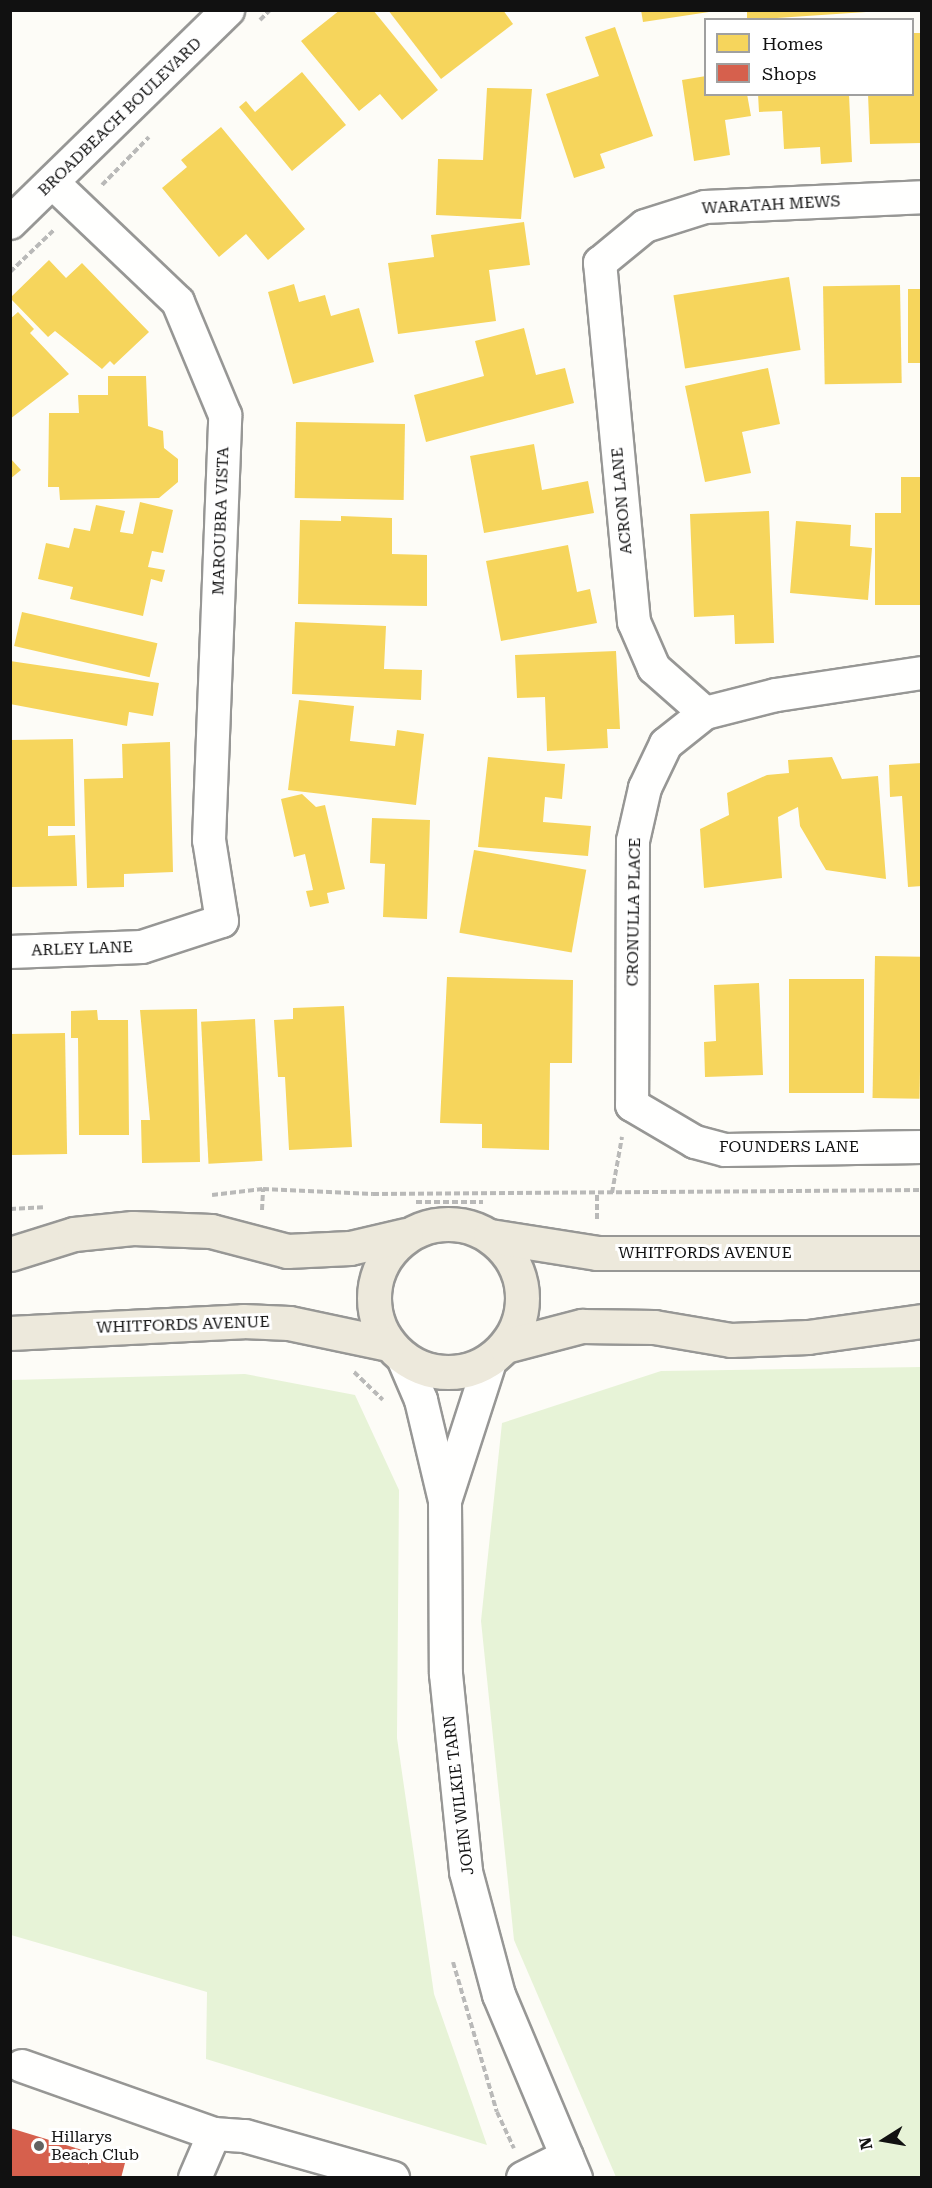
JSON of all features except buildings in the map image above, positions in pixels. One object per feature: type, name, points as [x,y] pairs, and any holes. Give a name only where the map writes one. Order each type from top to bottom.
[{"type":"main road","points":[[10,1254],[74,1234],[134,1228],[211,1231],[287,1251],[350,1248],[406,1236],[448,1223],[490,1236],[519,1276],[518,1325],[498,1353]]},
{"type":"main road","points":[[406,1236],[377,1274],[373,1298],[396,1351],[447,1373],[498,1353],[582,1326],[654,1328],[731,1340],[808,1337],[921,1321]]},
{"type":"main road","name":"WHITFORDS AVENUE","points":[[490,1236],[597,1253],[921,1253]]},
{"type":"main road","name":"WHITFORDS AVENUE","points":[[10,1333],[243,1321],[289,1323],[396,1351]]},
{"type":"street","name":"BROADBEACH BOULEVARD","points":[[10,223],[228,10]]},
{"type":"street","name":"MAROUBRA VISTA","points":[[53,183],[178,302],[225,415],[209,840],[222,921]]},
{"type":"street","name":"WARATAH MEWS","points":[[600,263],[645,226],[705,207],[921,197]]},
{"type":"street","name":"ACRON LANE","points":[[600,263],[634,622],[654,668],[705,713]]},
{"type":"street","name":"CRONULLA PLACE","points":[[632,1105],[633,841],[645,788],[666,744],[705,713],[776,695],[921,673]]},
{"type":"street","name":"ARLEY LANE","points":[[10,952],[141,947],[222,921]]},
{"type":"street","name":"FOUNDERS LANE","points":[[632,1105],[695,1142],[725,1150],[921,1147]]},
{"type":"street","name":"JOHN WILKIE TARN","points":[[396,1351],[421,1400],[445,1501],[446,1674],[466,1872],[499,1995],[571,2167]]},
{"type":"street","name":"JOHN WILKIE TARN","points":[[445,1501],[498,1353]]},
{"type":"street","points":[[22,2066],[214,2134],[245,2136],[393,2178]]},
{"type":"street","points":[[195,2178],[214,2134]]},
{"type":"street","points":[[523,2178],[571,2167]]},
{"type":"path","points":[[612,1192],[613,1171],[632,1105]]},
{"type":"path","points":[[204,1196],[262,1189],[612,1192],[921,1190]]},
{"type":"path","points":[[10,1209],[56,1206]]},
{"type":"green space","points":[[921,1367],[921,2177],[616,2177],[514,1940],[481,1621],[502,1423],[661,1371]]},
{"type":"green space","points":[[245,1374],[355,1395],[399,1490],[397,1738],[434,1994],[487,2145],[206,2059],[207,1992],[11,1935],[11,1380]]},
{"type":"place","name":"Hillarys Beach Club","points":[[39,2146]]}]
